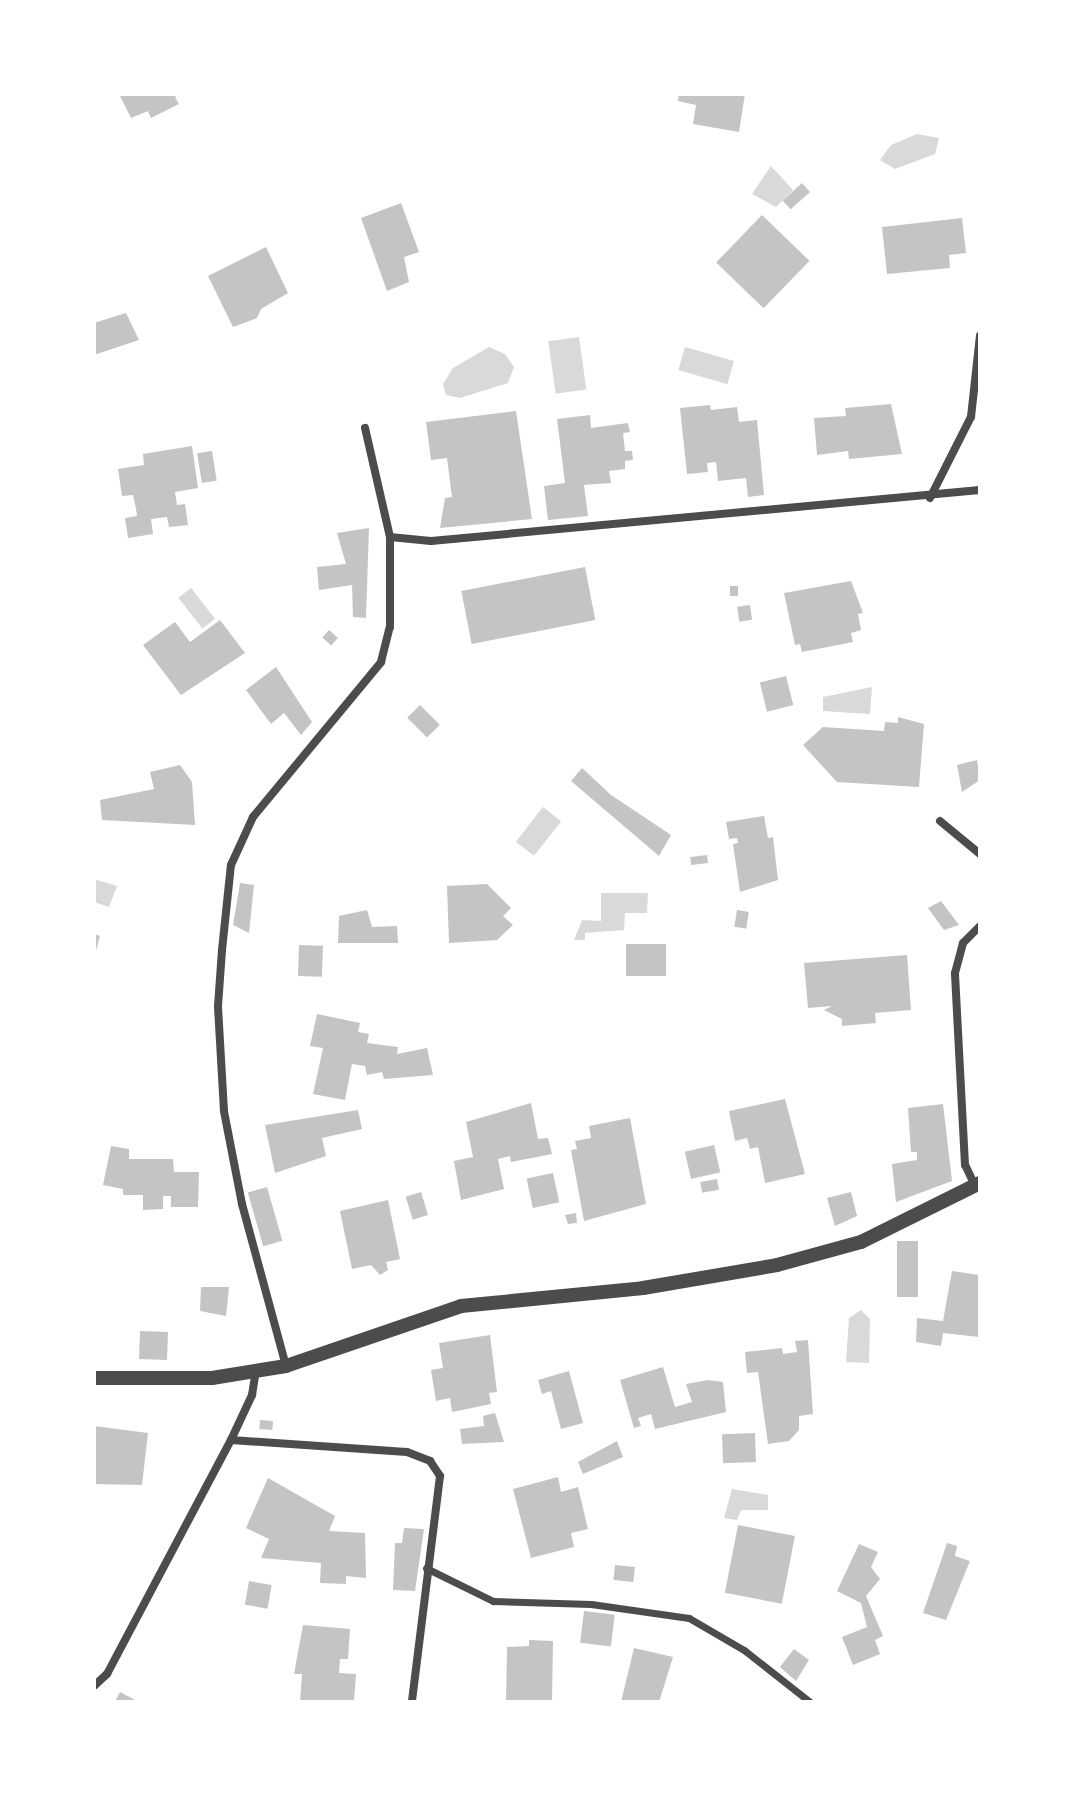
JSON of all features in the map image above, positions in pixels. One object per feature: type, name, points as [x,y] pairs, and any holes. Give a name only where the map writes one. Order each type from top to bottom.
[{"type":"street","points":[[930,498],[971,417],[980,335]]},
{"type":"street","points":[[286,1366],[242,1204],[224,1111],[218,1006],[231,865],[253,817],[381,662],[390,627],[390,537],[365,428]]},
{"type":"street","points":[[390,537],[431,541],[930,498],[980,490]]},
{"type":"street","points":[[940,821],[980,854]]},
{"type":"street","points":[[94,1378],[212,1378],[256,1371],[286,1366],[461,1306],[710,1279],[805,1258],[884,1232],[978,1185],[965,1165],[955,973],[963,943],[980,926]]},
{"type":"street","points":[[94,1686],[107,1674],[231,1440],[252,1395],[256,1371]]},
{"type":"street","points":[[231,1440],[407,1452],[430,1461],[440,1476],[426,1568],[412,1702]]},
{"type":"street","points":[[426,1568],[493,1601],[591,1604],[689,1618],[744,1650],[810,1702]]},
{"type":"shaded area","points":[[917,134],[939,138],[935,154],[895,169],[880,160],[891,145]]},
{"type":"shaded area","points":[[771,166],[793,190],[776,207],[752,194]]},
{"type":"shaded area","points":[[579,337],[586,389],[556,394],[548,341]]},
{"type":"shaded area","points":[[489,347],[505,354],[514,367],[508,383],[460,398],[446,395],[443,384],[453,368]]},
{"type":"shaded area","points":[[685,347],[734,361],[727,384],[678,370]]},
{"type":"shaded area","points":[[191,588],[215,619],[202,629],[178,598]]},
{"type":"shaded area","points":[[872,687],[870,714],[823,711],[823,697]]},
{"type":"shaded area","points":[[543,807],[561,821],[534,856],[516,842]]},
{"type":"shaded area","points":[[94,879],[117,886],[109,907],[94,902]]},
{"type":"shaded area","points":[[601,893],[648,893],[647,913],[625,913],[624,930],[585,933],[585,940],[574,940],[582,920],[601,921]]},
{"type":"shaded area","points":[[861,1310],[870,1319],[869,1363],[846,1362],[849,1318]]},
{"type":"shaded area","points":[[732,1489],[768,1495],[768,1510],[741,1510],[737,1520],[724,1518]]},
{"type":"building","points":[[119,94],[180,94],[175,97],[179,104],[151,118],[148,111],[131,118]]},
{"type":"building","points":[[679,94],[745,94],[739,132],[693,124],[696,105],[678,101]]},
{"type":"building","points":[[802,183],[810,192],[791,209],[783,200]]},
{"type":"building","points":[[401,203],[419,252],[404,257],[409,282],[387,291],[361,218]]},
{"type":"building","points":[[762,215],[809,261],[764,308],[716,262]]},
{"type":"building","points":[[962,218],[966,253],[949,255],[950,268],[887,274],[882,227]]},
{"type":"building","points":[[266,247],[288,293],[261,309],[257,318],[233,327],[208,276]]},
{"type":"building","points":[[126,313],[139,340],[94,355],[94,323]]},
{"type":"building","points":[[891,404],[902,454],[849,459],[848,451],[817,455],[814,418],[846,416],[845,408]]},
{"type":"building","points":[[710,405],[711,410],[737,407],[739,422],[757,420],[764,495],[748,497],[746,478],[718,481],[716,462],[707,463],[708,472],[687,474],[680,408]]},
{"type":"building","points":[[516,411],[532,519],[440,528],[445,498],[452,497],[447,458],[431,460],[426,422]]},
{"type":"building","points":[[590,415],[591,428],[628,423],[630,432],[623,433],[625,451],[632,451],[633,460],[625,461],[625,469],[609,471],[611,483],[584,485],[588,516],[548,520],[544,486],[565,483],[557,419]]},
{"type":"building","points":[[192,446],[198,488],[175,492],[177,505],[185,504],[188,525],[169,527],[167,517],[151,519],[153,534],[128,538],[125,518],[137,516],[136,509],[133,495],[122,496],[118,469],[144,465],[143,454]]},
{"type":"building","points":[[212,451],[217,481],[202,483],[197,453]]},
{"type":"building","points":[[369,528],[366,618],[353,617],[352,585],[319,590],[317,567],[346,564],[337,533]]},
{"type":"building","points":[[585,567],[595,620],[472,644],[461,591]]},
{"type":"building","points":[[851,581],[863,613],[858,614],[861,630],[851,633],[853,642],[802,652],[800,644],[795,645],[784,593]]},
{"type":"building","points":[[730,586],[738,586],[738,596],[730,596]]},
{"type":"building","points":[[750,605],[752,620],[739,622],[737,607]]},
{"type":"building","points":[[220,620],[245,653],[181,695],[143,645],[175,622],[190,642]]},
{"type":"building","points":[[329,630],[338,638],[331,645],[322,637]]},
{"type":"building","points":[[276,667],[312,722],[301,735],[284,713],[271,724],[246,690]]},
{"type":"building","points":[[786,676],[793,705],[767,712],[760,683]]},
{"type":"building","points":[[420,705],[440,725],[427,738],[407,718]]},
{"type":"building","points":[[898,717],[924,724],[919,787],[837,782],[803,745],[823,727],[884,731],[885,722],[898,723]]},
{"type":"building","points":[[977,760],[980,780],[962,792],[957,765]]},
{"type":"building","points":[[180,765],[192,782],[195,825],[102,820],[100,800],[154,789],[150,772]]},
{"type":"building","points":[[582,768],[611,795],[671,835],[659,856],[571,781]]},
{"type":"building","points":[[764,816],[768,838],[773,837],[778,880],[740,892],[733,844],[738,843],[737,838],[729,839],[726,822]]},
{"type":"building","points":[[707,855],[708,863],[691,865],[690,857]]},
{"type":"building","points":[[240,883],[254,885],[249,933],[233,925]]},
{"type":"building","points":[[487,884],[511,908],[503,916],[513,925],[497,940],[449,943],[447,886]]},
{"type":"building","points":[[941,901],[959,925],[944,930],[928,908]]},
{"type":"building","points":[[367,910],[372,927],[397,926],[398,943],[338,943],[339,916]]},
{"type":"building","points":[[737,910],[749,912],[746,929],[734,927]]},
{"type":"building","points":[[94,934],[100,936],[95,954],[94,954]]},
{"type":"building","points":[[626,944],[666,944],[666,976],[626,976]]},
{"type":"building","points":[[299,945],[323,946],[322,977],[298,976]]},
{"type":"building","points":[[907,955],[911,1010],[875,1013],[876,1023],[842,1026],[842,1019],[824,1010],[832,1006],[808,1008],[804,963]]},
{"type":"building","points":[[317,1014],[360,1023],[358,1032],[369,1034],[367,1043],[398,1047],[397,1054],[427,1048],[433,1075],[384,1079],[382,1072],[367,1075],[365,1066],[352,1064],[345,1100],[313,1094],[323,1048],[310,1046]]},
{"type":"building","points":[[785,1099],[805,1174],[765,1183],[758,1147],[750,1149],[747,1138],[735,1141],[729,1111]]},
{"type":"building","points":[[531,1103],[538,1139],[548,1138],[552,1154],[511,1162],[510,1156],[498,1159],[504,1189],[461,1200],[454,1161],[473,1157],[466,1122]]},
{"type":"building","points":[[943,1104],[952,1181],[896,1202],[892,1164],[917,1160],[917,1152],[911,1152],[908,1108]]},
{"type":"building","points":[[358,1110],[362,1129],[322,1138],[326,1156],[275,1173],[265,1125]]},
{"type":"building","points":[[630,1118],[646,1204],[584,1221],[571,1150],[577,1149],[575,1141],[591,1138],[589,1126]]},
{"type":"building","points":[[714,1145],[720,1172],[691,1179],[685,1152]]},
{"type":"building","points":[[111,1146],[129,1149],[129,1159],[173,1159],[174,1172],[199,1172],[198,1207],[171,1207],[171,1196],[163,1196],[163,1209],[143,1210],[143,1195],[123,1195],[123,1189],[103,1185]]},
{"type":"building","points":[[553,1173],[559,1202],[533,1208],[527,1179]]},
{"type":"building","points":[[717,1179],[719,1190],[702,1193],[700,1182]]},
{"type":"building","points":[[267,1187],[282,1241],[263,1246],[248,1193]]},
{"type":"building","points":[[421,1192],[428,1215],[413,1220],[406,1197]]},
{"type":"building","points":[[851,1192],[857,1216],[835,1226],[827,1198]]},
{"type":"building","points":[[388,1200],[400,1259],[386,1262],[388,1270],[380,1275],[371,1265],[352,1269],[340,1211]]},
{"type":"building","points":[[576,1213],[577,1223],[568,1224],[565,1215]]},
{"type":"building","points":[[897,1241],[918,1241],[918,1297],[897,1297]]},
{"type":"building","points":[[952,1271],[980,1275],[979,1337],[943,1333],[941,1346],[916,1342],[917,1318],[943,1321]]},
{"type":"building","points":[[201,1287],[229,1287],[226,1316],[200,1311]]},
{"type":"building","points":[[140,1331],[168,1332],[167,1360],[139,1359]]},
{"type":"building","points":[[490,1335],[497,1392],[489,1393],[491,1404],[452,1412],[450,1398],[436,1401],[431,1370],[443,1368],[439,1343]]},
{"type":"building","points":[[808,1340],[813,1414],[799,1416],[799,1430],[789,1441],[768,1444],[758,1372],[747,1373],[745,1352],[782,1348],[783,1354],[797,1352],[795,1341]]},
{"type":"building","points":[[663,1367],[675,1407],[692,1402],[686,1384],[708,1380],[723,1382],[726,1412],[655,1429],[651,1414],[638,1418],[641,1426],[634,1428],[620,1380]]},
{"type":"building","points":[[569,1371],[583,1423],[561,1429],[551,1391],[542,1394],[538,1380]]},
{"type":"building","points":[[495,1413],[504,1442],[462,1444],[460,1429],[484,1426],[483,1416]]},
{"type":"building","points":[[260,1420],[273,1421],[272,1430],[259,1429]]},
{"type":"building","points":[[94,1426],[148,1433],[142,1485],[94,1484]]},
{"type":"building","points":[[755,1433],[756,1462],[723,1463],[722,1434]]},
{"type":"building","points":[[617,1441],[623,1457],[583,1474],[578,1462]]},
{"type":"building","points":[[558,1477],[561,1492],[578,1487],[588,1529],[571,1533],[574,1547],[531,1558],[513,1489]]},
{"type":"building","points":[[268,1478],[335,1516],[329,1531],[365,1533],[366,1578],[346,1576],[346,1584],[320,1583],[321,1563],[261,1558],[269,1539],[246,1528]]},
{"type":"building","points":[[738,1525],[795,1536],[782,1604],[725,1593]]},
{"type":"building","points":[[404,1528],[424,1529],[415,1591],[393,1590],[395,1543],[402,1543]]},
{"type":"building","points":[[947,1543],[957,1546],[955,1556],[970,1561],[946,1620],[923,1613]]},
{"type":"building","points":[[859,1544],[878,1552],[871,1567],[880,1579],[866,1596],[883,1636],[875,1640],[880,1654],[853,1665],[842,1637],[867,1627],[861,1603],[837,1591]]},
{"type":"building","points":[[615,1565],[635,1567],[633,1582],[613,1580]]},
{"type":"building","points":[[249,1581],[272,1585],[267,1609],[245,1605]]},
{"type":"building","points":[[584,1611],[615,1615],[611,1647],[580,1643]]},
{"type":"building","points":[[303,1625],[350,1629],[348,1659],[340,1659],[339,1673],[356,1674],[354,1700],[300,1702],[302,1674],[294,1674]]},
{"type":"building","points":[[529,1640],[553,1641],[552,1702],[506,1702],[507,1647],[529,1646]]},
{"type":"building","points":[[634,1648],[673,1657],[659,1702],[621,1702]]},
{"type":"building","points":[[794,1649],[809,1660],[796,1681],[780,1667]]},
{"type":"building","points":[[120,1692],[139,1702],[115,1702]]}]
